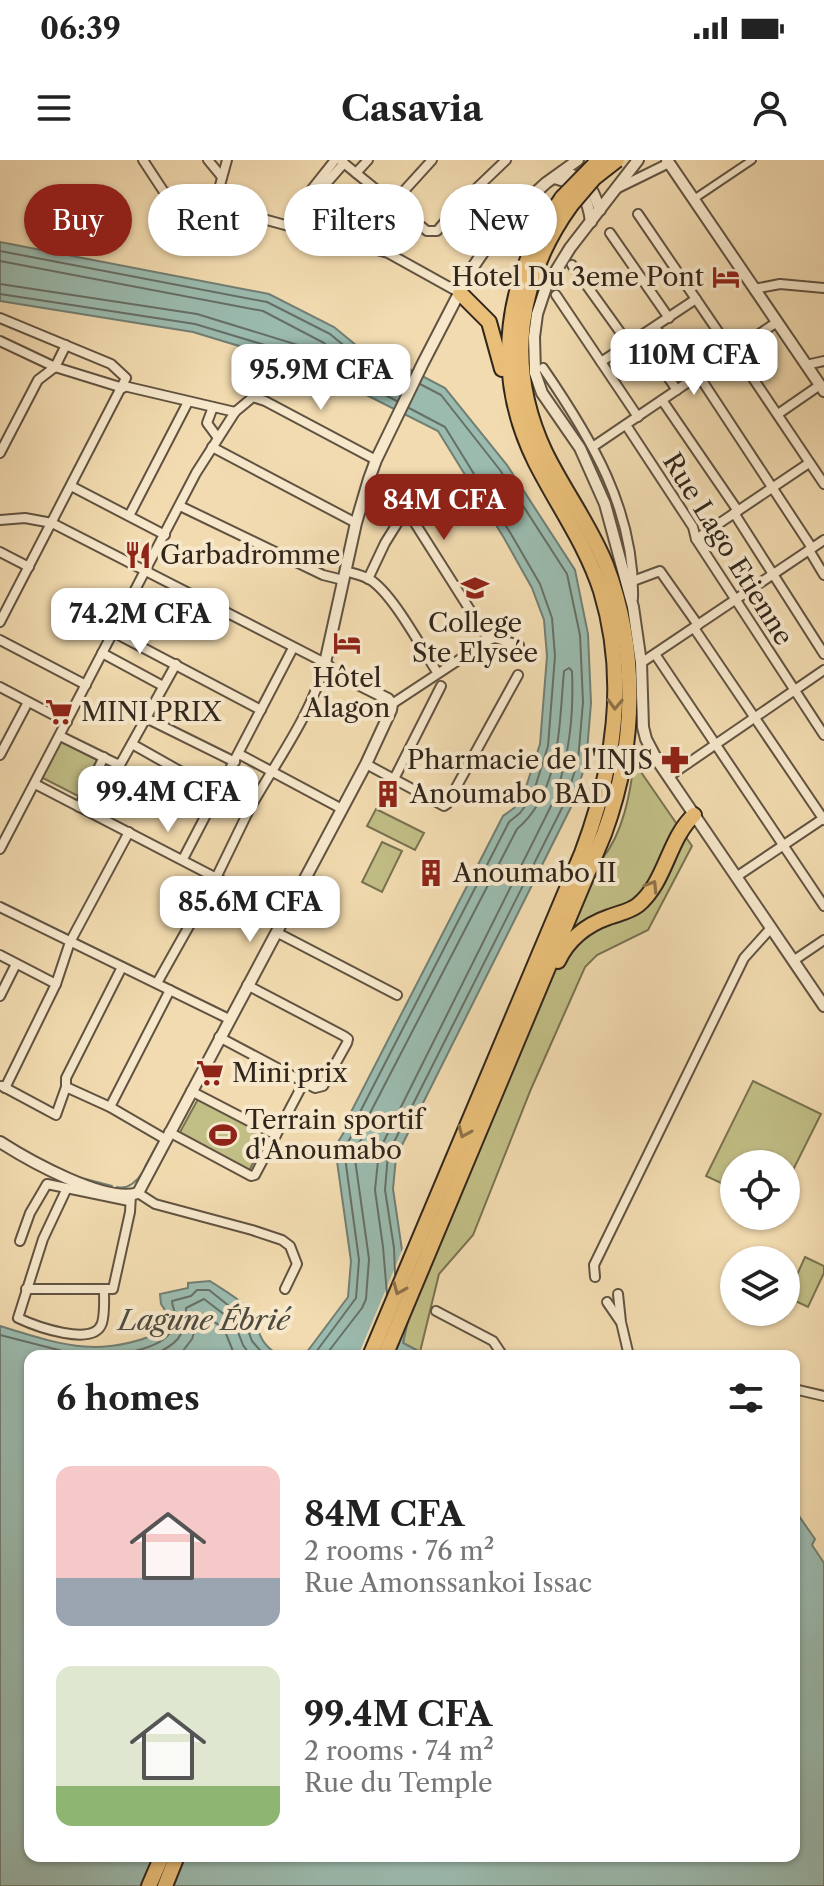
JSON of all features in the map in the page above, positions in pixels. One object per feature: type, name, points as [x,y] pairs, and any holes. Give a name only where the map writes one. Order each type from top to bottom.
[{"type":"highway","points":[[387,1350],[433,1224],[591,829],[607,775],[615,721],[615,662],[601,591],[584,547],[534,459],[514,402],[509,342],[519,277],[537,234],[599,160]]},
{"type":"highway","points":[[373,1350],[521,1028],[611,814],[625,761],[631,684],[619,610],[595,542],[542,444],[531,416],[524,384],[521,344],[530,282],[566,201],[617,160]]},
{"type":"highway","points":[[460,293],[489,322],[499,352],[506,391],[514,402]]},
{"type":"highway","points":[[521,1028],[570,941],[588,926],[628,911],[643,900],[683,827],[694,815]]},
{"type":"highway","points":[[149,1886],[159,1862]]},
{"type":"highway","points":[[165,1886],[175,1862]]},
{"type":"street","points":[[143,160],[159,184]]},
{"type":"street","points":[[208,160],[222,177]]},
{"type":"street","points":[[220,184],[227,160]]},
{"type":"street","points":[[356,173],[368,160]]},
{"type":"street","points":[[410,184],[432,160]]},
{"type":"street","points":[[424,229],[437,231],[471,192],[506,160]]},
{"type":"street","points":[[157,983],[216,878],[270,771],[290,740],[321,677],[369,479],[423,363],[471,270],[502,228],[523,204],[578,160]]},
{"type":"street","points":[[638,160],[570,248],[546,287],[537,314],[534,337],[535,373],[542,393],[580,448],[605,504],[633,607],[641,663],[646,739],[668,777],[824,1006]]},
{"type":"street","points":[[694,199],[752,160]]},
{"type":"street","points":[[319,184],[340,161],[370,184]]},
{"type":"street","points":[[614,190],[668,162],[822,388],[778,414]]},
{"type":"street","points":[[558,175],[578,175],[585,180],[593,190],[600,210]]},
{"type":"street","points":[[558,175],[586,197],[591,222]]},
{"type":"street","points":[[638,214],[824,484]]},
{"type":"street","points":[[610,233],[669,318]]},
{"type":"street","points":[[393,256],[460,293]]},
{"type":"street","points":[[572,265],[628,343]]},
{"type":"street","points":[[754,289],[780,284],[824,288]]},
{"type":"street","points":[[556,295],[638,417]]},
{"type":"street","points":[[601,362],[696,299]]},
{"type":"street","points":[[0,318],[66,345],[120,371],[126,378],[0,622]]},
{"type":"street","points":[[594,446],[777,322]]},
{"type":"street","points":[[655,327],[772,487],[824,575]]},
{"type":"street","points":[[639,336],[677,390]]},
{"type":"street","points":[[0,341],[55,367],[124,387],[235,412]]},
{"type":"street","points":[[0,453],[38,380],[55,367],[66,345]]},
{"type":"street","points":[[806,365],[824,361]]},
{"type":"street","points":[[543,368],[594,446],[619,508],[628,540],[633,607]]},
{"type":"street","points":[[0,849],[145,570],[212,447],[235,412],[253,397],[265,401],[376,460]]},
{"type":"street","points":[[662,400],[824,654]]},
{"type":"street","points":[[129,516],[188,402]]},
{"type":"street","points":[[213,407],[207,423],[218,438]]},
{"type":"street","name":"Rue Lago Etienne","points":[[626,425],[824,735]]},
{"type":"street","points":[[212,447],[356,523]]},
{"type":"street","points":[[696,539],[809,463]]},
{"type":"street","points":[[369,479],[387,487],[399,498],[489,640]]},
{"type":"street","points":[[71,486],[165,535]]},
{"type":"street","points":[[180,506],[323,575],[368,579],[389,600],[437,672]]},
{"type":"street","points":[[368,579],[405,511]]},
{"type":"street","points":[[0,520],[25,518],[52,523],[325,663],[334,672],[388,699],[392,704]]},
{"type":"street","points":[[641,663],[824,540]]},
{"type":"street","points":[[0,552],[29,567]]},
{"type":"street","points":[[633,581],[660,571],[824,819],[736,877]]},
{"type":"street","points":[[113,632],[261,710]]},
{"type":"street","points":[[26,1289],[113,1289],[133,1196],[366,764],[392,704],[489,640],[495,638],[519,645]]},
{"type":"street","points":[[0,640],[86,685]]},
{"type":"street","points":[[183,859],[293,648]]},
{"type":"street","points":[[102,653],[163,686]]},
{"type":"street","points":[[655,654],[824,906]]},
{"type":"street","points":[[60,736],[117,764],[121,763],[176,664]]},
{"type":"street","points":[[668,777],[824,670]]},
{"type":"street","points":[[366,764],[444,806],[518,675]]},
{"type":"street","points":[[394,779],[441,686]]},
{"type":"street","points":[[0,687],[67,722]]},
{"type":"street","points":[[0,755],[28,702]]},
{"type":"street","points":[[146,718],[270,771],[342,809]]},
{"type":"street","points":[[132,744],[249,810]]},
{"type":"street","points":[[79,807],[104,757]]},
{"type":"street","points":[[35,784],[286,914]]},
{"type":"street","points":[[122,967],[66,1078],[56,1115],[2,1086],[56,984],[70,942],[129,832]]},
{"type":"street","points":[[0,907],[229,1019]]},
{"type":"street","points":[[595,1277],[594,1265],[744,958],[771,928]]},
{"type":"street","points":[[276,932],[397,995]]},
{"type":"street","points":[[793,961],[824,940]]},
{"type":"street","points":[[0,955],[56,984]]},
{"type":"street","points":[[0,996],[16,964]]},
{"type":"street","points":[[219,1037],[303,1084],[315,1088],[323,1086],[348,1039],[247,985]]},
{"type":"street","points":[[110,1107],[170,990]]},
{"type":"street","points":[[66,1087],[251,1176],[257,1172],[303,1084]]},
{"type":"street","points":[[191,1091],[276,1135]]},
{"type":"street","points":[[0,1142],[53,1174],[282,1240],[290,1246],[297,1264],[285,1289]]},
{"type":"street","points":[[20,1241],[30,1213],[49,1183],[117,1201],[133,1196]]},
{"type":"street","points":[[67,1188],[43,1239],[18,1318],[41,1328],[86,1336],[94,1334],[102,1323],[104,1290]]},
{"type":"street","points":[[618,1294],[628,1350]]},
{"type":"street","points":[[607,1302],[621,1322]]},
{"type":"street","points":[[436,1311],[493,1341],[499,1350]]},
{"type":"street","points":[[800,1390],[824,1396]]},
{"type":"shaded area","points":[[60,741],[97,760],[78,796],[41,777]]},
{"type":"shaded area","points":[[634,762],[692,846],[648,930],[597,955],[585,967],[531,1089],[473,1235],[439,1274],[420,1350],[416,1350],[403,1343],[408,1316],[526,1031],[602,859],[615,838],[628,800]]},
{"type":"shaded area","points":[[376,809],[424,833],[415,850],[367,826]]},
{"type":"shaded area","points":[[382,842],[402,851],[382,892],[362,882]]},
{"type":"shaded area","points":[[753,1081],[821,1114],[800,1156],[800,1150],[720,1150],[720,1182],[706,1176]]},
{"type":"shaded area","name":"Terrain sportif d'Anoumabo","points":[[198,1099],[268,1135],[249,1171],[179,1134]]},
{"type":"shaded area","points":[[805,1257],[824,1266],[824,1273],[808,1307],[800,1303],[800,1268]]},
{"type":"water","points":[[0,242],[24,247],[24,256],[72,256],[269,294],[334,327],[362,350],[390,359],[445,388],[507,465],[575,570],[588,634],[591,703],[586,763],[572,805],[396,1157],[393,1189],[408,1321],[403,1343],[416,1350],[308,1350],[348,1297],[351,1261],[335,1147],[503,816],[514,808],[524,793],[540,744],[547,656],[544,620],[532,588],[504,538],[438,431],[315,369],[193,332],[0,301]]},
{"type":"water","name":"Lagune Ébrié","points":[[210,1281],[243,1304],[264,1342],[272,1350],[24,1350],[24,1862],[800,1862],[800,1518],[815,1539],[812,1545],[824,1563],[824,1886],[0,1886],[0,1326],[80,1346],[118,1345],[161,1332],[168,1315],[161,1304],[160,1294],[188,1288],[188,1283]]},
{"type":"pier","points":[[405,1243],[411,1311],[395,1350],[360,1350]]},
{"type":"waterway","points":[[145,1167],[159,1141]]},
{"type":"waterway","points":[[117,1187],[129,1186],[143,1172]]},
{"type":"waterway","points":[[78,1177],[112,1186]]},
{"type":"place","name":"Hotel Du 3eme Pont","points":[[726,277]]},
{"type":"place","name":"Garbadromme","points":[[138,555]]},
{"type":"place","name":"College Ste Elysée","points":[[475,588]]},
{"type":"place","name":"Hôtel Alagon","points":[[347,643]]},
{"type":"place","name":"MINI PRIX","points":[[59,712]]},
{"type":"place","name":"Pharmacie de l'INJS","points":[[675,760]]},
{"type":"place","name":"Anoumabo BAD","points":[[388,794]]},
{"type":"place","name":"Anoumabo II","points":[[431,873]]},
{"type":"place","name":"Mini prix","points":[[210,1073]]},
{"type":"place","name":"Terrain sportif d'Anoumabo","points":[[223,1135]]}]
